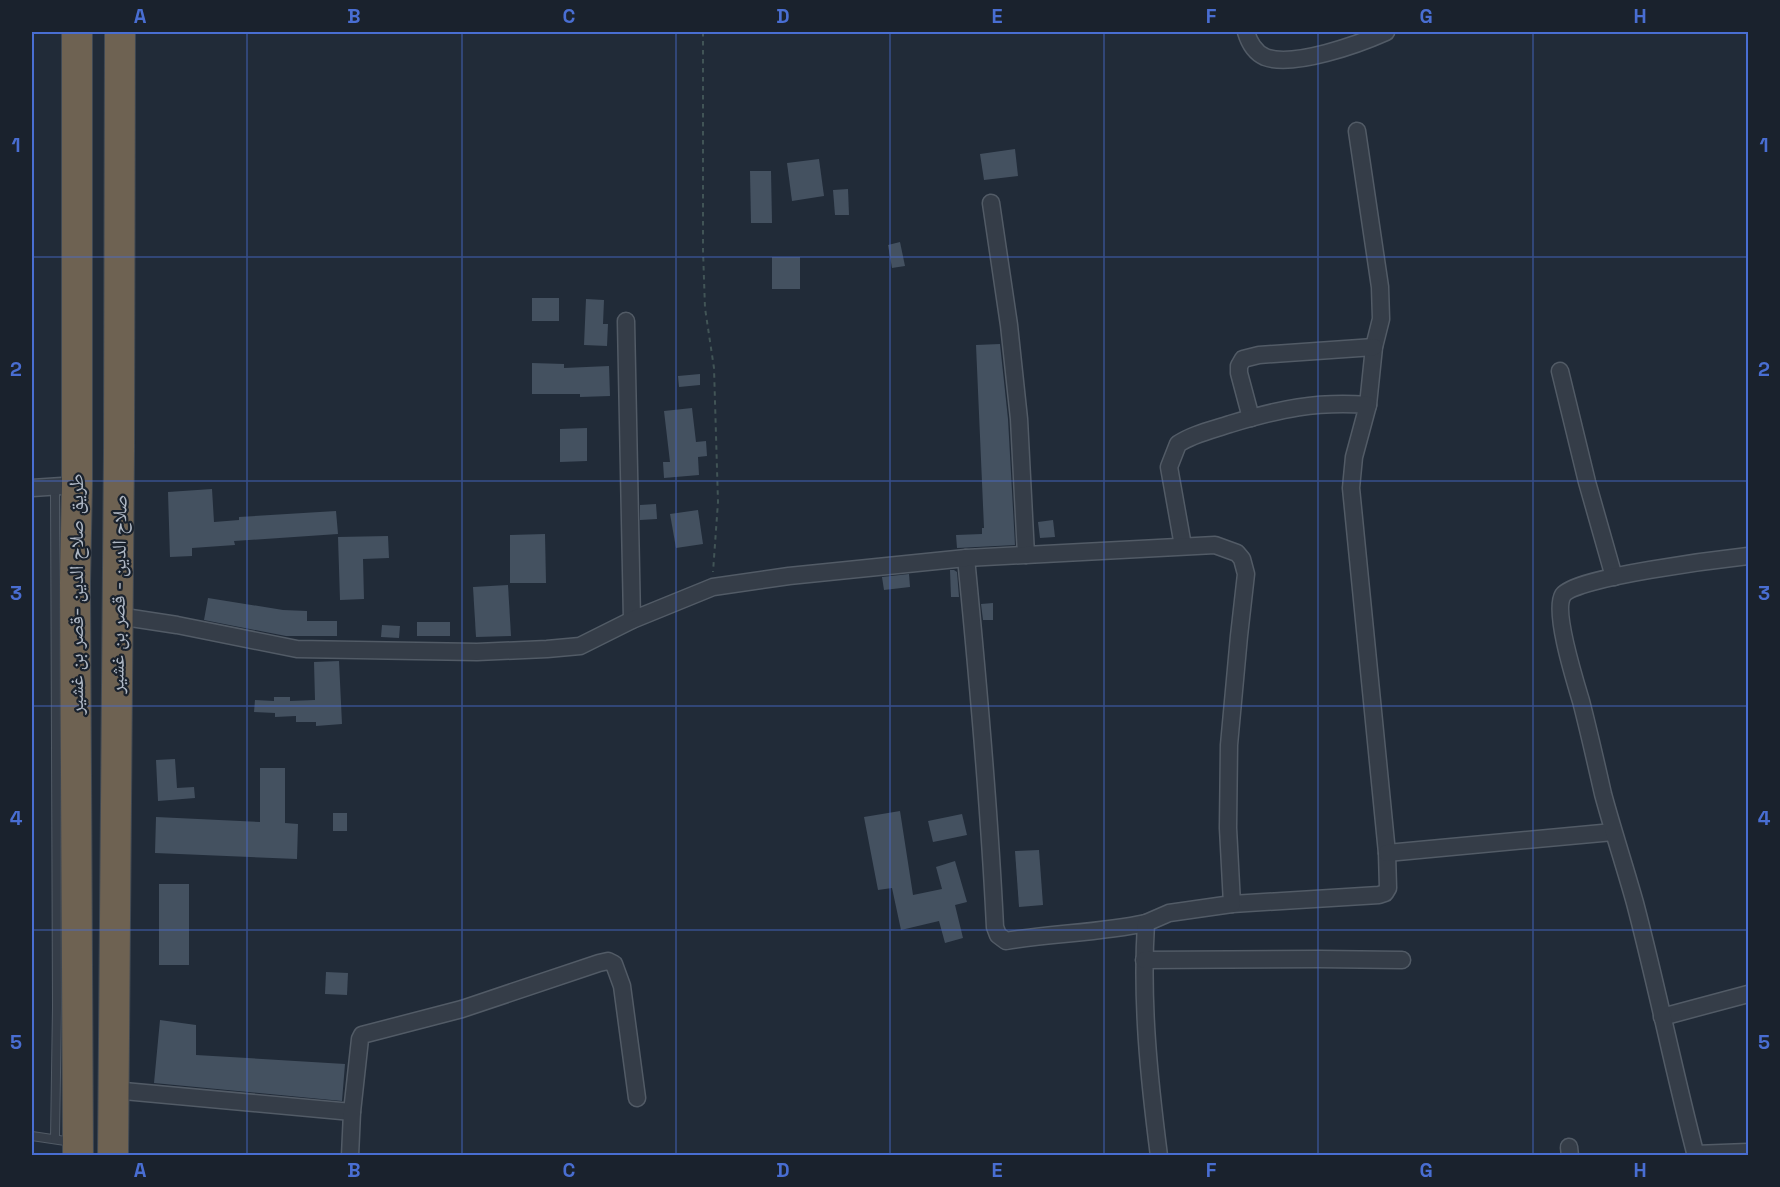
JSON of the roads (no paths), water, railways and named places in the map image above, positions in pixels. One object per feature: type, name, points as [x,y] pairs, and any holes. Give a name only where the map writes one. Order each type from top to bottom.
[{"type":"highway","name":"طريق صلاح الدين -قصر بن غشير","points":[[70,1146],[75,595],[66,486],[77,32]]},
{"type":"highway","name":"صلاح الدين - قصر بن غشير","points":[[113,1155],[120,32]]},
{"type":"street","points":[[1246,32],[1254,49],[1264,56],[1279,59],[1298,58],[1339,50],[1386,32]]},
{"type":"street","points":[[966,558],[991,834],[995,927],[998,935],[1006,941],[1042,935],[1116,930],[1146,923],[1169,913],[1232,904],[1385,893],[1388,888],[1387,853],[1352,488],[1354,457],[1368,405],[1374,347],[1381,319],[1380,287],[1357,131]]},
{"type":"street","points":[[991,203],[1009,325],[1018,407],[1026,555]]},
{"type":"street","points":[[626,321],[632,620]]},
{"type":"street","points":[[1251,418],[1239,373],[1239,366],[1243,359],[1259,355],[1374,347]]},
{"type":"street","points":[[1560,371],[1587,482],[1614,577]]},
{"type":"street","points":[[1183,546],[1168,467],[1178,444],[1184,440],[1282,409],[1317,404],[1368,405]]},
{"type":"street","points":[[32,488],[66,486]]},
{"type":"street","points":[[118,616],[177,625],[297,649],[477,652],[580,646],[632,620],[713,587],[789,576],[966,558],[1183,546],[1215,545],[1228,548],[1242,559],[1246,574],[1230,745],[1228,828],[1232,904]]},
{"type":"street","points":[[1746,1153],[1696,1155],[1635,903],[1613,832],[1590,734],[1570,663],[1559,608],[1561,598],[1567,591],[1614,577],[1701,561],[1749,556]]},
{"type":"street","points":[[1387,853],[1613,832]]},
{"type":"street","points":[[1146,923],[1143,986],[1148,1030],[1148,1069],[1159,1155]]},
{"type":"street","points":[[1144,960],[1297,958],[1402,960]]},
{"type":"street","points":[[350,1155],[352,1112],[362,1035],[462,1009],[608,961],[614,964],[622,986],[637,1098]]},
{"type":"street","points":[[1662,1017],[1749,994]]},
{"type":"street","points":[[113,1089],[352,1112]]},
{"type":"lane","points":[[32,1136],[70,1146]]}]
